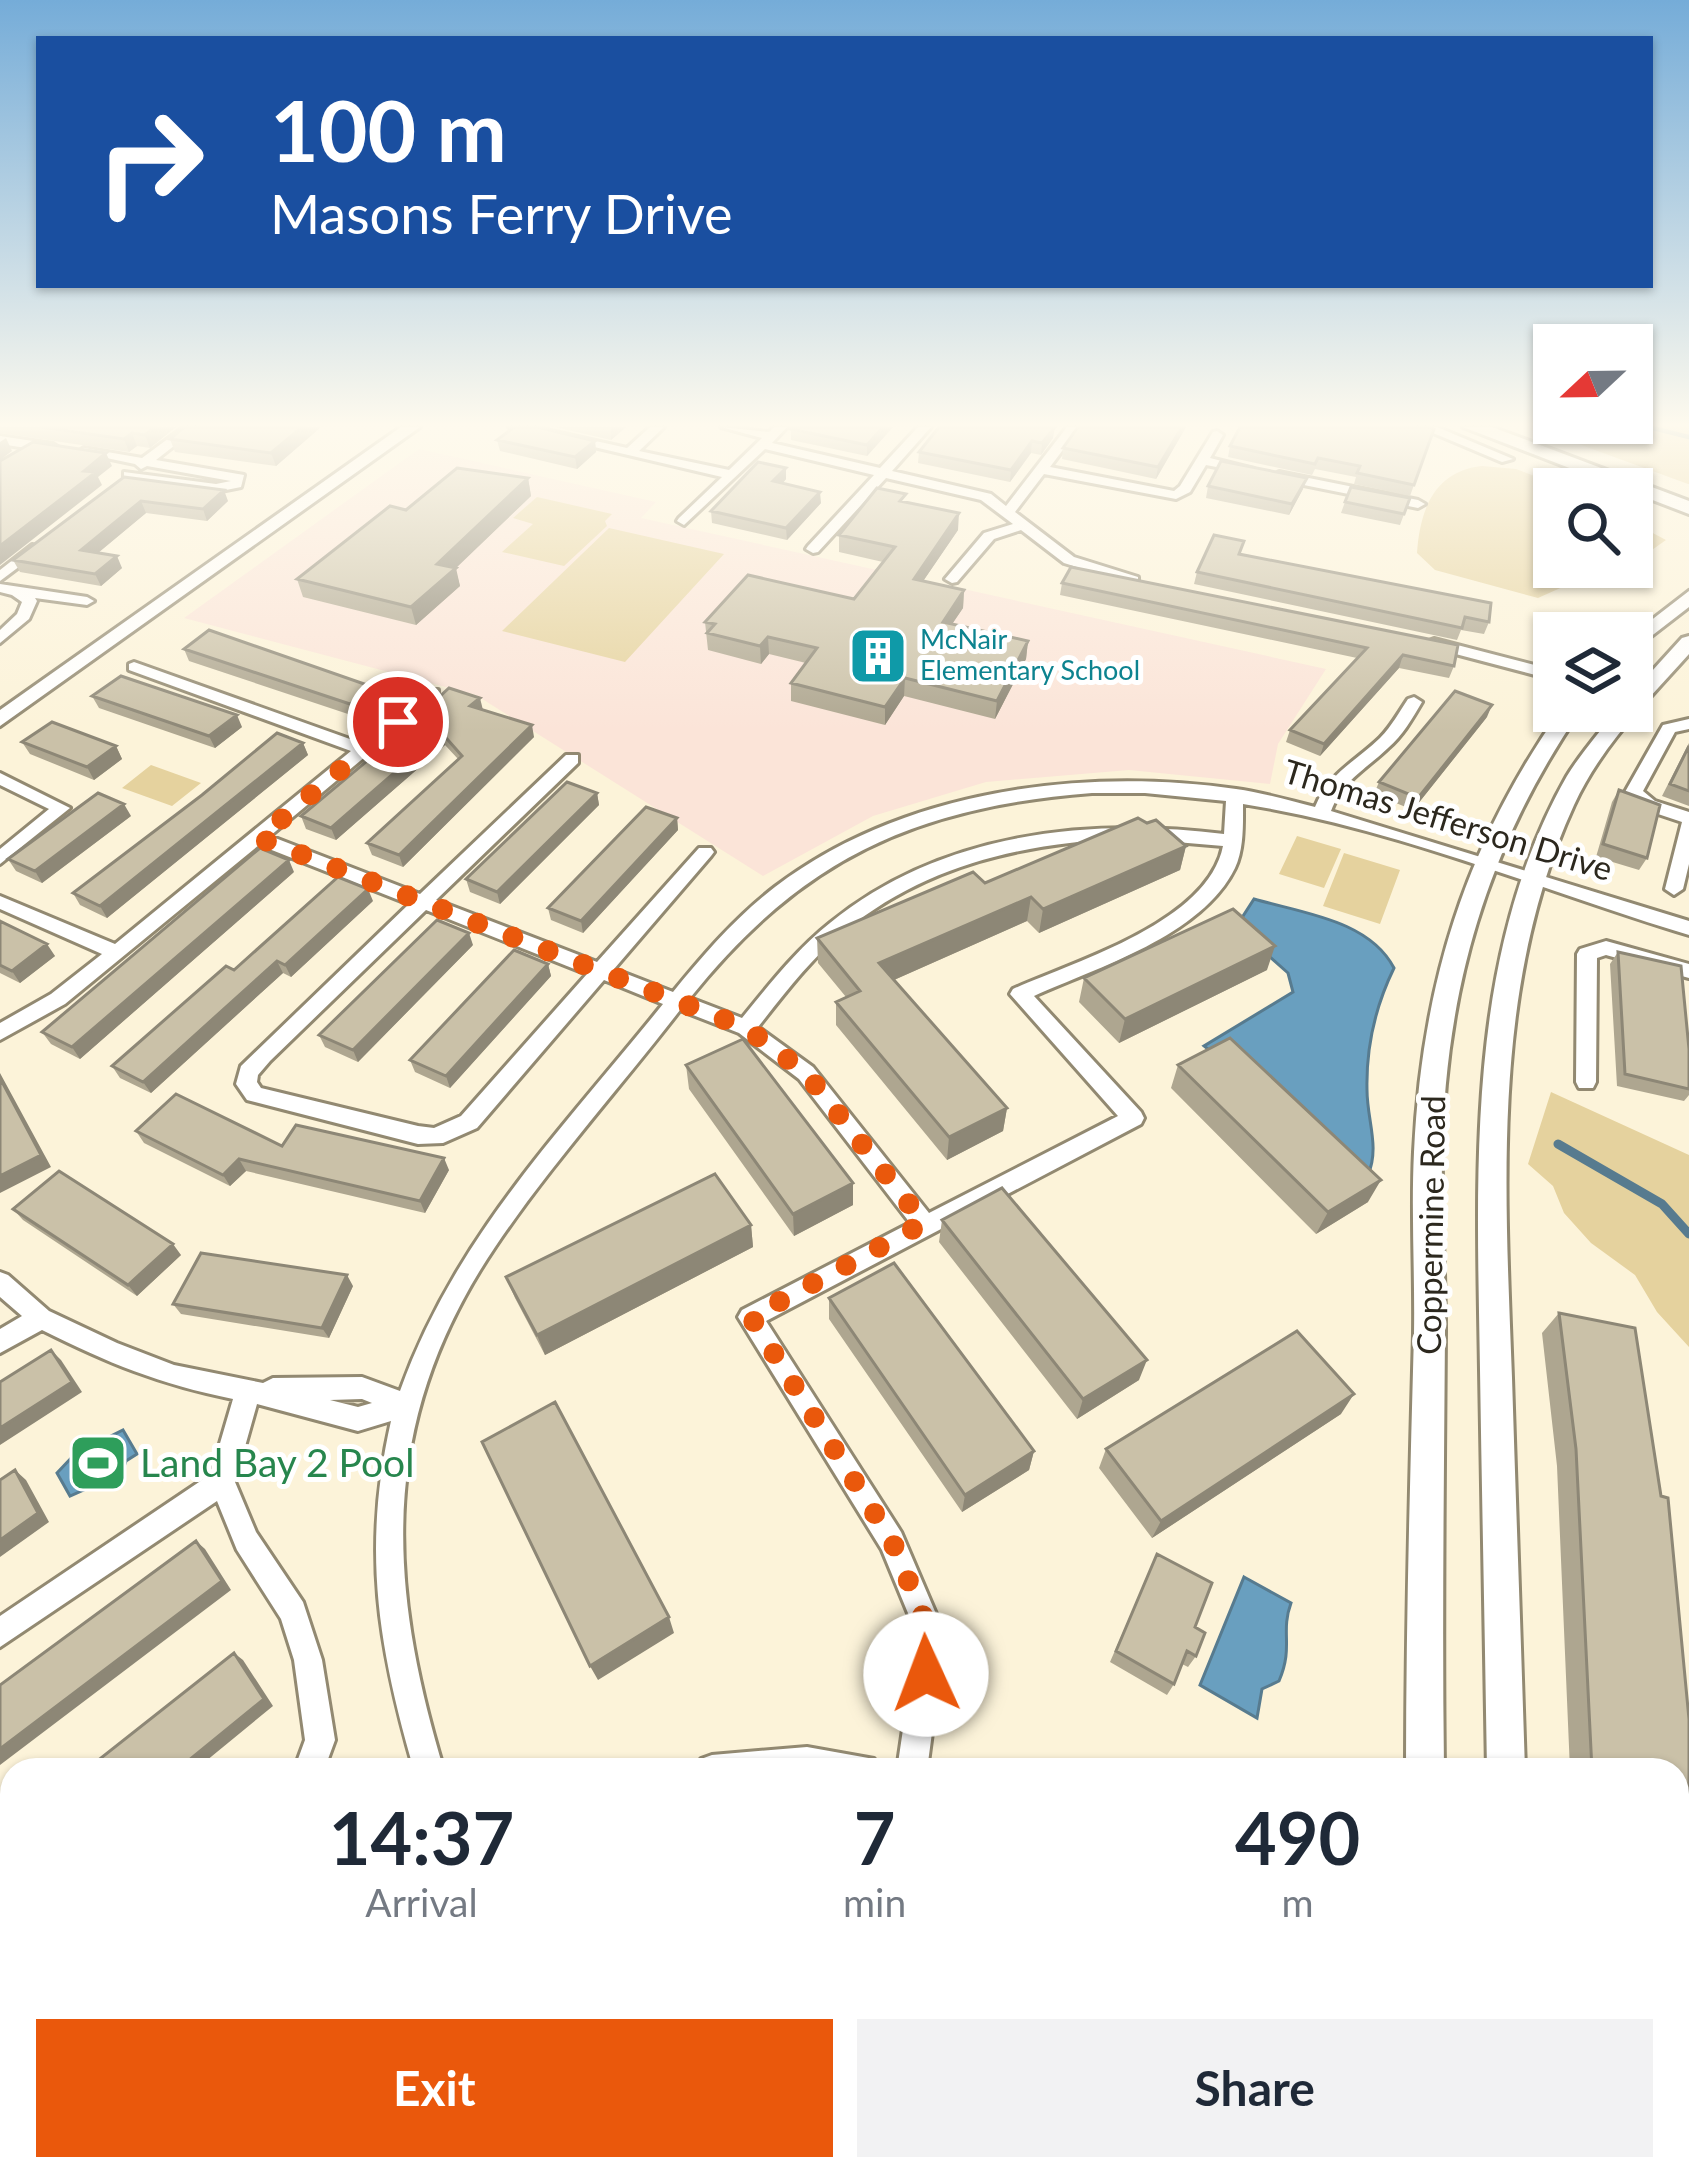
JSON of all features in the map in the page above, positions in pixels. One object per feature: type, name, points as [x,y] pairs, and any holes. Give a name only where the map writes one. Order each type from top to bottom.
[{"type":"street","points":[[0,720],[269,529]]},
{"type":"street","points":[[813,549],[832,529]]},
{"type":"street","points":[[952,579],[989,536],[1012,529]]},
{"type":"street","points":[[1029,529],[1083,567],[1149,583]]},
{"type":"street","points":[[0,577],[55,533]]},
{"type":"street","points":[[9,590],[87,602]]},
{"type":"street","points":[[0,638],[29,609],[30,602],[9,590]]},
{"type":"street","points":[[1653,628],[1689,597]]},
{"type":"street","points":[[1419,640],[1533,670]]},
{"type":"street","name":"Coppermine Road","points":[[1653,682],[1689,642]]},
{"type":"street","points":[[134,667],[363,750]]},
{"type":"street","points":[[0,1032],[58,999],[432,693]]},
{"type":"street","points":[[1322,812],[1330,786],[1342,771],[1392,735],[1414,702]]},
{"type":"street","points":[[1674,889],[1689,821],[1649,805],[1634,792],[1669,728],[1689,724]]},
{"type":"street","name":"Coppermine Road","points":[[1425,1758],[1428,1153],[1447,980],[1481,861],[1531,762],[1554,732]]},
{"type":"street","name":"Coppermine Road","points":[[1506,1758],[1492,1127],[1501,1011],[1536,878],[1580,773],[1612,732]]},
{"type":"street","points":[[572,759],[248,1072],[246,1084],[254,1094],[418,1136],[455,1132],[469,1122],[705,852]]},
{"type":"street","points":[[0,778],[61,808],[0,858]]},
{"type":"street","name":"Thomas Jefferson Drive","points":[[426,1758],[402,1669],[389,1575],[391,1486],[407,1405],[440,1315],[484,1238],[673,1001],[772,898],[841,853],[897,827],[998,798],[1124,786],[1235,794],[1322,812],[1689,928]]},
{"type":"street","points":[[914,1758],[931,1636],[892,1541],[751,1317],[1132,1118],[1020,994],[1180,919],[1212,892],[1228,863],[1235,794]]},
{"type":"street","points":[[746,1028],[842,922],[941,867],[1054,837],[1114,832],[1230,841]]},
{"type":"street","points":[[259,838],[746,1028],[806,1073],[924,1223]]},
{"type":"street","points":[[0,902],[116,953]]},
{"type":"street","points":[[1586,1082],[1587,954],[1606,948],[1689,971]]},
{"type":"street","points":[[0,1282],[41,1318],[107,1352],[174,1376],[358,1419],[407,1405]]},
{"type":"street","points":[[0,1342],[41,1318]]},
{"type":"street","points":[[248,1390],[222,1482],[246,1541],[293,1612],[308,1660],[320,1740],[313,1758]]},
{"type":"street","points":[[0,1633],[222,1482]]},
{"type":"shaded area","points":[[308,529],[690,529],[1326,669],[1278,744],[1270,784],[1129,770],[986,782],[873,816],[763,876],[476,695],[184,618]]},
{"type":"shaded area","points":[[528,529],[604,529],[564,566],[502,552]]},
{"type":"shaded area","points":[[608,529],[724,554],[625,662],[502,631]]},
{"type":"shaded area","points":[[1421,529],[1533,529],[1533,588],[1560,588],[1538,598],[1435,570],[1417,553]]},
{"type":"shaded area","points":[[1653,533],[1666,540],[1653,549]]},
{"type":"shaded area","points":[[151,765],[201,783],[172,806],[122,788]]},
{"type":"shaded area","points":[[1297,836],[1341,849],[1324,888],[1279,874]]},
{"type":"shaded area","points":[[1344,853],[1400,870],[1380,924],[1323,906]]},
{"type":"shaded area","points":[[1551,1092],[1689,1155],[1689,1347],[1657,1312],[1635,1275],[1591,1243],[1564,1213],[1553,1186],[1528,1164]]},
{"type":"water","points":[[1254,899],[1351,929],[1383,952],[1394,968],[1370,1042],[1368,1101],[1373,1144],[1368,1175],[1204,1046],[1293,992],[1288,973],[1236,927]]},
{"type":"water","name":"Land Bay 2 Pool","points":[[123,1430],[137,1454],[126,1461],[122,1473],[70,1496],[57,1473],[75,1454]]},
{"type":"water","points":[[1244,1577],[1291,1603],[1283,1669],[1279,1681],[1262,1689],[1257,1718],[1200,1685]]},
{"type":"building","points":[[0,529],[22,529],[0,546]]},
{"type":"building","points":[[55,529],[107,529],[81,550],[117,556],[95,574],[13,560]]},
{"type":"building","points":[[361,529],[474,529],[437,564],[456,568],[411,607],[297,579]]},
{"type":"building","name":"McNair Elementary School","points":[[844,529],[948,529],[914,579],[964,590],[943,622],[1028,641],[997,701],[905,678],[885,707],[791,683],[817,648],[768,637],[760,646],[707,633],[715,624],[705,622],[748,575],[854,599],[895,547],[839,535]]},
{"type":"building","points":[[1214,535],[1244,541],[1239,554],[1491,603],[1489,622],[1465,617],[1462,628],[1197,572]]},
{"type":"building","points":[[1071,567],[1458,645],[1454,666],[1403,655],[1324,744],[1290,730],[1367,648],[1062,583]]},
{"type":"building","points":[[209,630],[373,687],[350,704],[184,649]]},
{"type":"building","points":[[121,676],[237,715],[209,736],[92,696]]},
{"type":"building","points":[[449,688],[480,698],[470,706],[532,725],[399,855],[367,843],[462,756],[441,732],[331,828],[301,816],[397,736]]},
{"type":"building","points":[[1455,691],[1492,705],[1418,798],[1379,782]]},
{"type":"building","points":[[52,722],[116,746],[87,767],[22,742]]},
{"type":"building","points":[[277,733],[303,743],[100,906],[73,893],[202,795]]},
{"type":"building","points":[[1689,746],[1689,791],[1670,784]]},
{"type":"building","points":[[567,782],[597,793],[497,892],[466,879]]},
{"type":"building","points":[[1619,790],[1660,805],[1647,858],[1603,844]]},
{"type":"building","points":[[98,793],[124,804],[35,871],[8,859]]},
{"type":"building","points":[[646,807],[677,818],[581,921],[548,908]]},
{"type":"building","points":[[1138,818],[1147,823],[1156,820],[1186,846],[1043,909],[1031,897],[879,963],[1007,1108],[949,1137],[836,1002],[860,991],[817,938],[973,872],[985,883]]},
{"type":"building","points":[[260,848],[289,860],[72,1047],[42,1032]]},
{"type":"building","points":[[338,877],[368,889],[285,965],[277,961],[143,1082],[112,1066],[226,966],[234,970]]},
{"type":"building","points":[[1233,909],[1275,946],[1125,1019],[1084,978]]},
{"type":"building","points":[[437,920],[469,933],[353,1050],[319,1035]]},
{"type":"building","points":[[0,921],[47,944],[12,971],[0,965]]},
{"type":"building","points":[[514,950],[548,964],[446,1076],[410,1060]]},
{"type":"building","points":[[1618,952],[1681,966],[1689,1089],[1625,1074]]},
{"type":"building","points":[[1230,1038],[1381,1180],[1328,1212],[1178,1065]]},
{"type":"building","points":[[743,1039],[853,1183],[793,1214],[686,1065]]},
{"type":"building","points":[[0,1078],[41,1155],[0,1176]]},
{"type":"building","points":[[176,1094],[282,1146],[296,1125],[444,1158],[420,1201],[239,1159],[223,1175],[136,1131]]},
{"type":"building","points":[[59,1171],[173,1244],[128,1285],[13,1209]]},
{"type":"building","points":[[715,1174],[751,1225],[537,1335],[506,1277]]},
{"type":"building","points":[[1002,1188],[1147,1360],[1083,1399],[942,1220]]},
{"type":"building","points":[[201,1253],[347,1275],[322,1328],[173,1304]]},
{"type":"building","points":[[894,1263],[1034,1451],[965,1495],[829,1298]]},
{"type":"building","points":[[1559,1313],[1635,1328],[1661,1496],[1668,1498],[1689,1758],[1591,1758],[1576,1449]]},
{"type":"building","points":[[1297,1331],[1354,1394],[1161,1521],[1106,1449]]},
{"type":"building","points":[[51,1350],[72,1382],[0,1428],[0,1382]]},
{"type":"building","points":[[555,1402],[669,1617],[590,1666],[482,1442]]},
{"type":"building","points":[[15,1470],[38,1513],[0,1540],[0,1480]]},
{"type":"building","points":[[196,1541],[222,1581],[0,1749],[0,1685]]},
{"type":"building","points":[[1157,1554],[1212,1583],[1195,1627],[1205,1633],[1196,1656],[1187,1651],[1174,1684],[1116,1651]]},
{"type":"building","points":[[234,1653],[264,1699],[192,1758],[101,1758]]},
{"type":"waterway","points":[[1558,1144],[1662,1204],[1689,1234]]},
{"type":"place","name":"McNair Elementary School","points":[[878,656]]},
{"type":"place","name":"Land Bay 2 Pool","points":[[98,1463]]},
{"type":"route","points":[[398,722],[259,838],[746,1028],[806,1073],[924,1223],[751,1317],[892,1541],[931,1636],[926,1674]]}]
